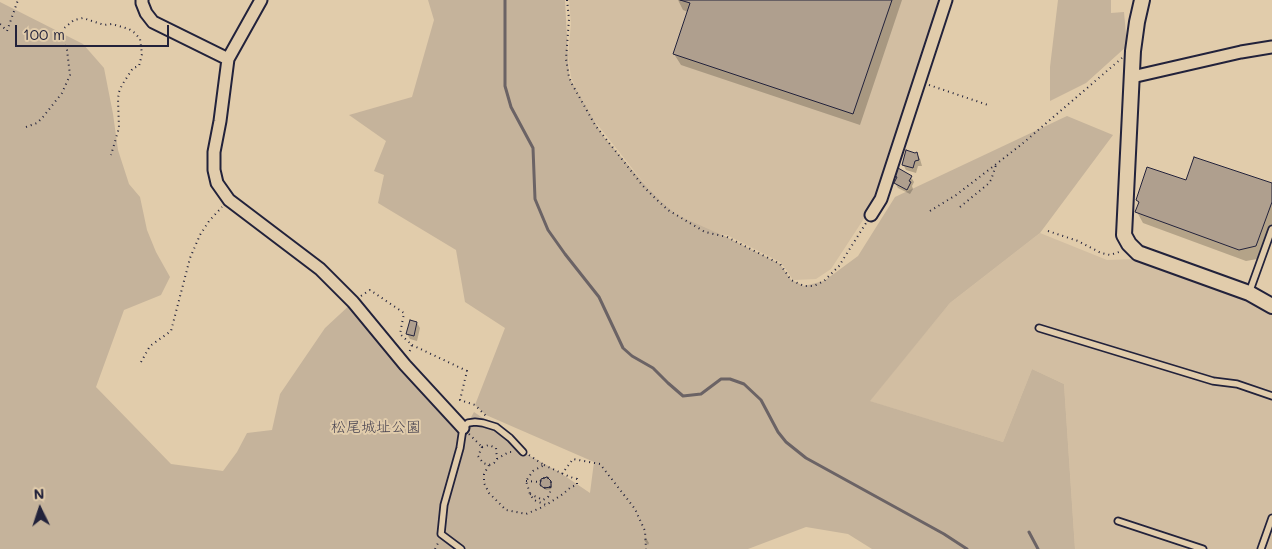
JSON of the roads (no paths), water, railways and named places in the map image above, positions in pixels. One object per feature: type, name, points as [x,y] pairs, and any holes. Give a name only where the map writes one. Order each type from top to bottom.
[{"type":"street","points":[[261,0],[228,59],[214,152],[214,170],[217,183],[229,200],[320,269],[353,302],[405,365],[463,428]]},
{"type":"street","points":[[871,214],[881,198],[946,0]]},
{"type":"street","points":[[1142,0],[1133,54],[1124,235],[1129,244],[1138,253],[1249,293],[1272,306]]},
{"type":"street","points":[[139,1],[153,22],[228,59]]},
{"type":"street","points":[[1132,77],[1241,52],[1272,47]]},
{"type":"lane","points":[[1249,293],[1272,229]]},
{"type":"lane","points":[[1039,328],[1213,381],[1237,384],[1272,396]]},
{"type":"lane","points":[[461,549],[441,534],[444,505],[460,448],[463,428],[468,423],[476,422],[496,427],[523,452]]},
{"type":"lane","points":[[1261,549],[1272,518]]},
{"type":"lane","points":[[1118,521],[1203,549]]},
{"type":"waterway","points":[[505,0],[505,86],[511,107],[533,148],[535,199],[548,230],[599,297],[623,348],[632,356],[653,368],[683,396],[701,394],[721,379],[730,379],[744,384],[761,400],[778,432],[786,442],[806,458],[944,534],[967,549]]},
{"type":"waterway","points":[[1029,532],[1038,549]]},
{"type":"park label","name":"松尾城址公園","points":[[376,427]]}]
